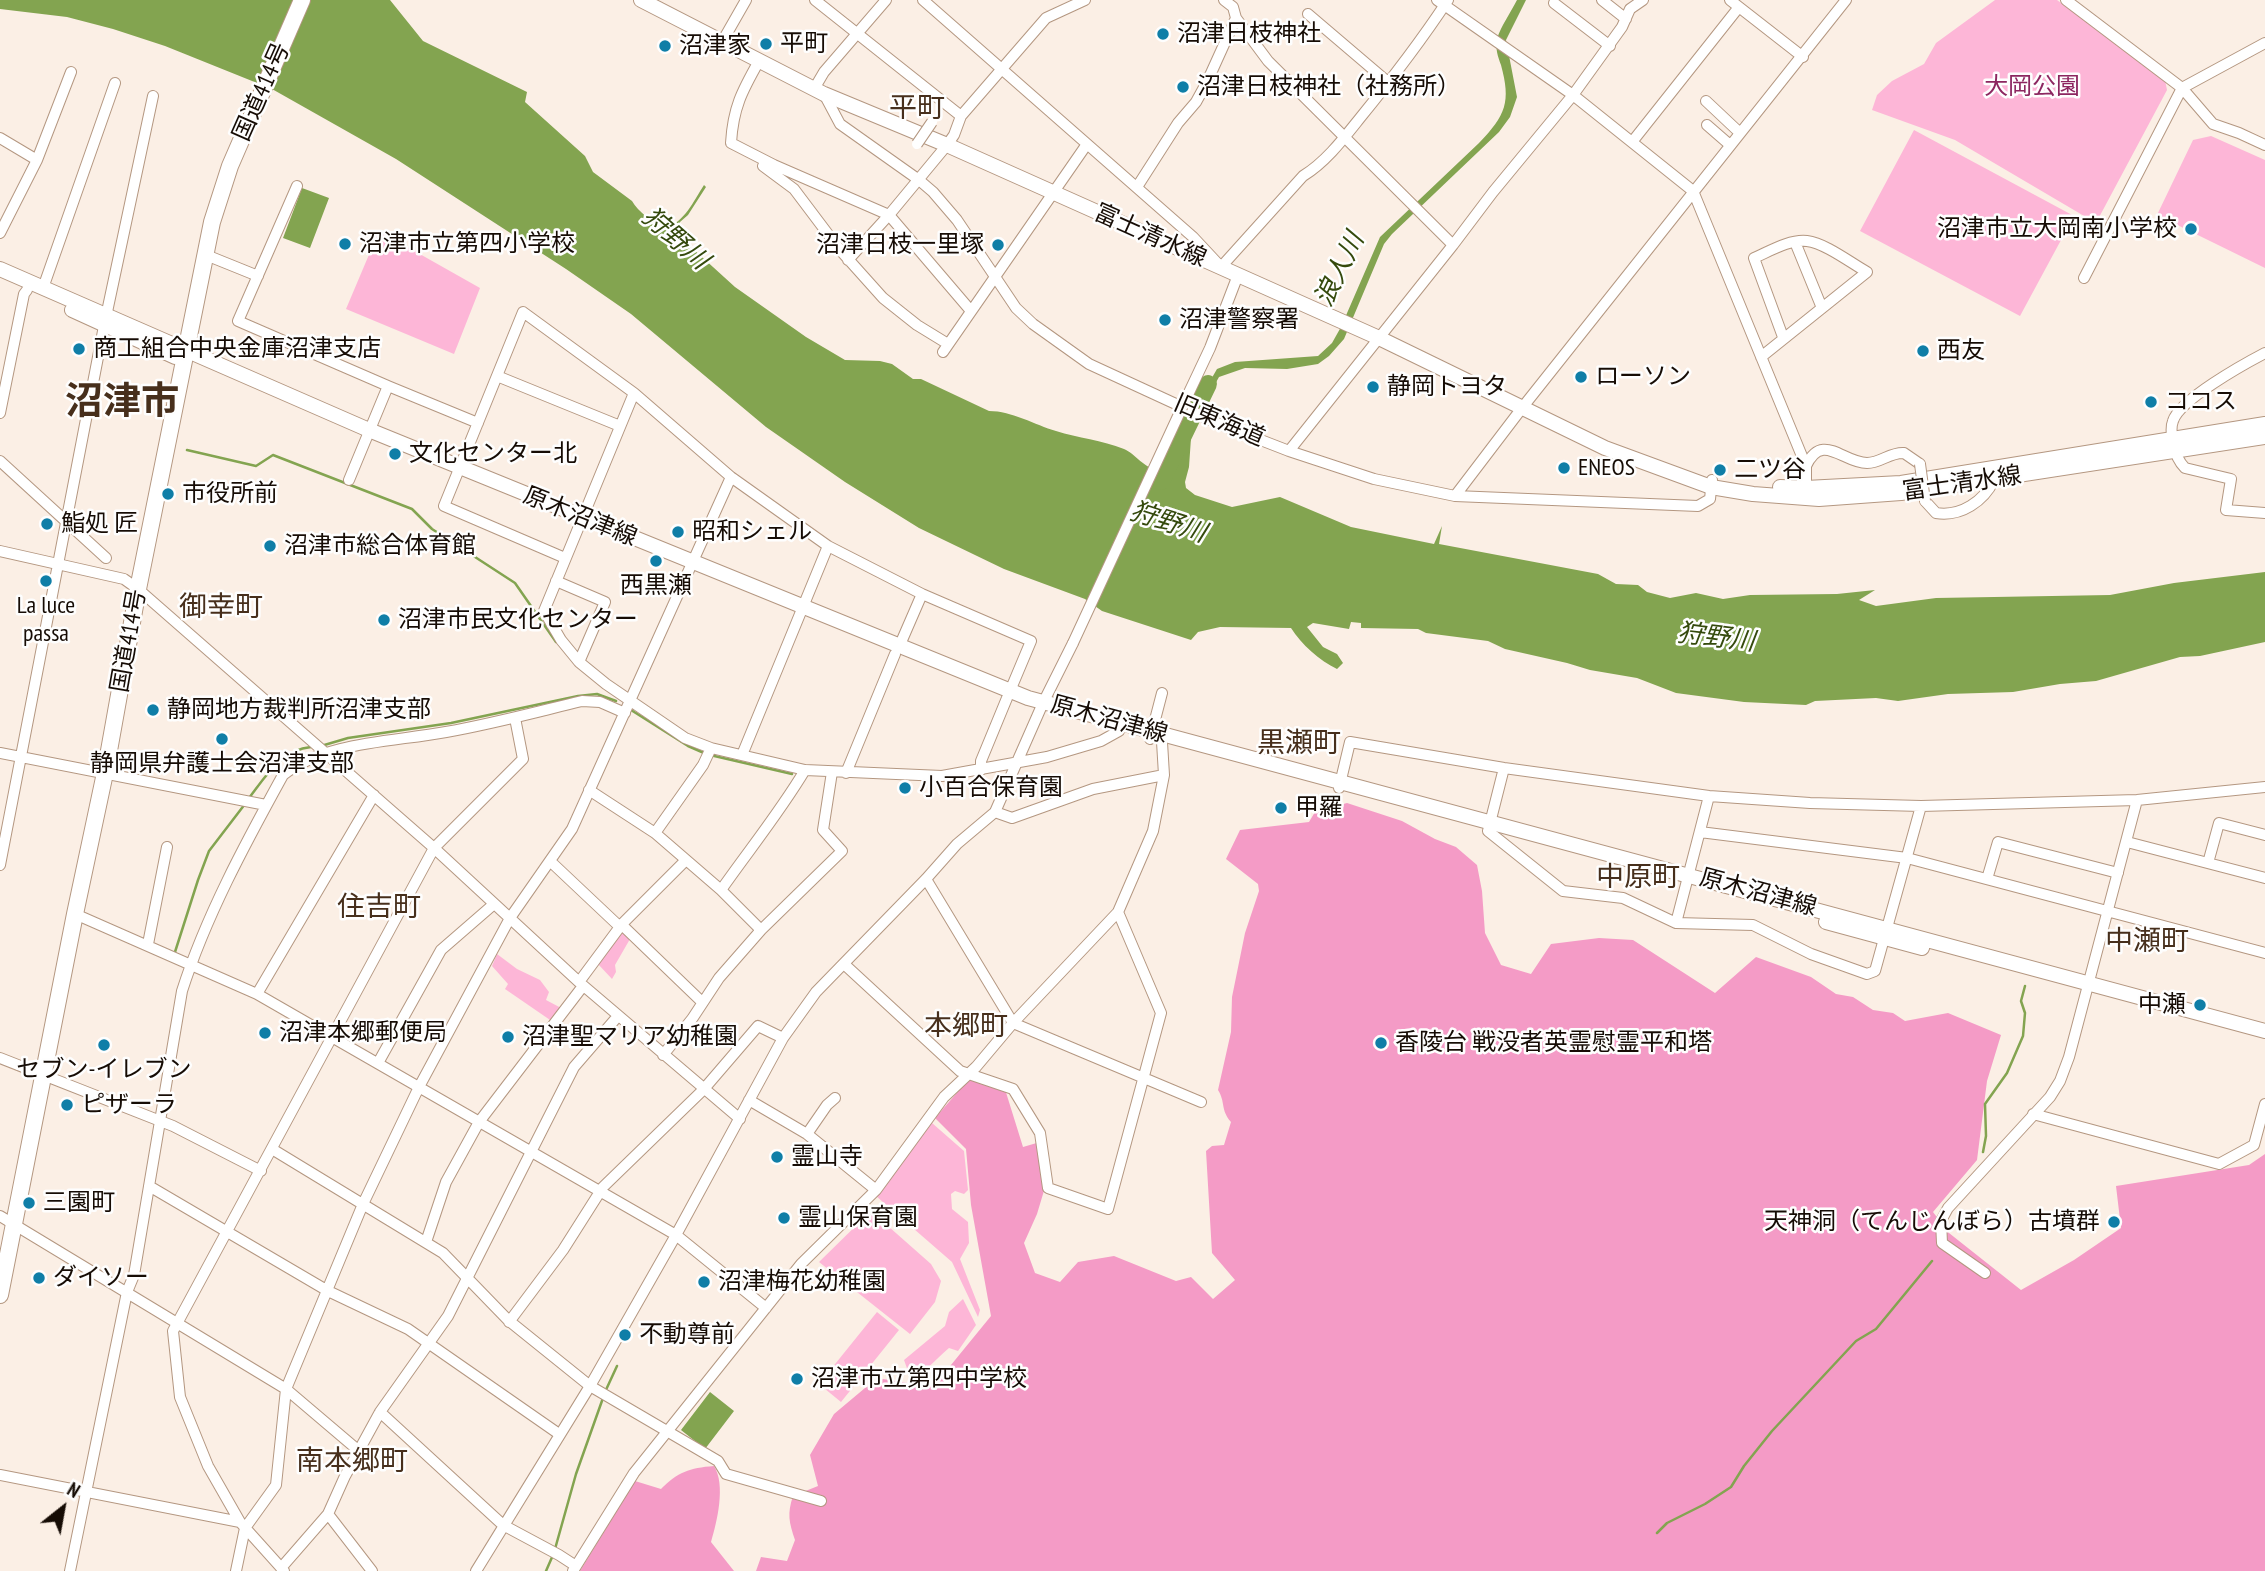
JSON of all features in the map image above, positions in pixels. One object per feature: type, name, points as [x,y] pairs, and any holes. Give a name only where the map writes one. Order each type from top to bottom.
[{"type":"highway","name":"国道414号","points":[[0,1295],[7,1220],[44,1074],[105,773],[138,589],[219,197],[244,132],[302,0]]},
{"type":"main road","name":"富士清水線","points":[[652,2],[819,91],[947,145],[1379,338],[1605,448],[1753,494],[1819,499],[1901,493],[1994,480],[2174,445],[2265,424]]},
{"type":"main road","name":"原木沼津線","points":[[0,269],[106,321]]},
{"type":"main road","name":"原木沼津線","points":[[0,278],[368,434],[897,650],[1041,706],[1119,731],[1155,737]]},
{"type":"main road","name":"富士清水線","points":[[1712,483],[1806,488],[1901,483],[2174,445],[2265,438]]},
{"type":"main road","name":"原木沼津線","points":[[1041,706],[1886,934],[2265,1031]]},
{"type":"main road","name":"原木沼津線","points":[[2086,987],[2265,1038]]},
{"type":"street","points":[[722,41],[746,0]]},
{"type":"street","points":[[815,0],[961,116]]},
{"type":"street","points":[[819,91],[824,72],[886,0]]},
{"type":"street","points":[[922,0],[1137,187],[1222,267],[1303,176],[1313,170],[1344,138],[1389,83],[1443,2],[1573,95],[1693,191],[1806,466],[1806,488]]},
{"type":"street","points":[[1058,0],[1067,8]]},
{"type":"street","points":[[848,260],[919,180],[954,135],[961,116],[1046,18],[1085,0]]},
{"type":"street","points":[[1224,0],[1233,7],[1236,18],[1268,61],[1453,245]]},
{"type":"street","points":[[1601,0],[1626,19]]},
{"type":"street","points":[[1289,451],[1573,95],[1610,46],[1630,9],[1643,0]]},
{"type":"street","points":[[1455,496],[1846,0]]},
{"type":"street","points":[[2068,1],[2182,88],[2213,124],[2265,145]]},
{"type":"street","points":[[1554,3],[1610,46]]},
{"type":"street","points":[[1632,142],[1735,3],[1802,57]]},
{"type":"street","points":[[1308,14],[1389,83]]},
{"type":"street","points":[[1137,187],[1202,92],[1236,18]]},
{"type":"street","points":[[2084,278],[2182,88],[2265,43]]},
{"type":"street","points":[[759,61],[737,104],[731,143],[890,215],[971,311]]},
{"type":"street","points":[[0,233],[37,160],[71,72]]},
{"type":"street","points":[[43,288],[115,83]]},
{"type":"street","name":"旧東海道","points":[[819,91],[840,124],[919,180],[957,220],[1016,308],[1033,324],[1088,364],[1217,423],[1289,451],[1374,479],[1455,496],[1698,506],[1710,499],[1712,483]]},
{"type":"street","points":[[0,865],[106,321],[153,96]]},
{"type":"street","points":[[1706,101],[1740,133]]},
{"type":"street","points":[[917,144],[932,122]]},
{"type":"street","points":[[1707,125],[1730,145]]},
{"type":"street","points":[[0,138],[37,160]]},
{"type":"street","points":[[751,154],[794,189],[848,260],[900,312],[945,348],[1087,144]]},
{"type":"street","points":[[297,186],[238,321],[478,423]]},
{"type":"street","points":[[1761,357],[1867,272],[1806,240],[1754,258],[1783,337]]},
{"type":"street","points":[[1794,242],[1822,309]]},
{"type":"street","points":[[206,255],[258,276]]},
{"type":"street","points":[[476,1571],[590,1386],[676,1236],[783,1038],[808,1002],[957,844],[995,811],[1041,706],[1210,348],[1238,275]]},
{"type":"street","points":[[0,413],[23,294],[27,290]]},
{"type":"street","points":[[565,558],[444,506],[523,312],[634,393],[731,477],[828,546],[922,594],[1031,641],[981,761],[981,770]]},
{"type":"street","points":[[0,341],[12,347]]},
{"type":"street","points":[[2265,353],[2219,378],[2181,410],[2173,421],[2174,445],[2181,465],[2189,470],[2231,479],[2226,510],[2265,513]]},
{"type":"street","points":[[497,376],[620,426]]},
{"type":"street","points":[[349,480],[388,386]]},
{"type":"street","points":[[634,393],[544,611],[561,640],[579,662],[630,701],[685,738],[711,748],[805,771],[942,776],[1047,757],[1101,741],[1119,731]]},
{"type":"street","points":[[1806,466],[1817,451],[1828,449],[1864,463],[1874,462],[1891,454],[1904,453],[1920,464],[1925,501],[1936,513],[1952,514],[1967,508],[1988,492],[1994,480]]},
{"type":"street","points":[[0,461],[106,558]]},
{"type":"street","points":[[236,1571],[242,1525],[276,1485],[286,1389],[363,1204],[419,1087],[510,918],[572,828],[731,477]]},
{"type":"street","points":[[742,755],[828,546]]},
{"type":"street","points":[[0,551],[124,579],[138,589],[434,848],[581,984],[740,1119]]},
{"type":"street","points":[[556,581],[605,603],[579,662]]},
{"type":"street","points":[[846,773],[922,594]]},
{"type":"street","points":[[380,1412],[503,1525],[559,1555],[575,1569],[634,1473],[801,1264],[876,1190],[943,1097],[968,1074],[1118,912],[1153,831],[1164,775],[1155,737],[1162,693]]},
{"type":"street","points":[[70,1571],[127,1292],[134,1275],[182,991],[191,963],[283,775],[299,763],[325,753],[516,718],[582,701],[600,702],[625,713]]},
{"type":"street","points":[[516,718],[523,760],[434,848],[173,1331],[180,1397],[208,1466],[242,1525],[283,1570],[328,1514],[380,1412],[429,1344],[468,1279],[574,1067],[618,1016]]},
{"type":"street","points":[[1339,785],[1350,742],[1504,768],[1709,796],[1810,803],[1921,806],[2137,800],[2265,786]]},
{"type":"street","points":[[655,833],[703,765],[711,748]]},
{"type":"street","points":[[0,753],[266,805]]},
{"type":"street","points":[[1504,768],[1489,827],[1563,891],[1623,898],[1676,923],[1753,925],[1811,954],[1867,975],[1875,971],[1921,806]]},
{"type":"street","points":[[722,890],[805,771]]},
{"type":"street","points":[[663,1055],[719,978],[761,930],[842,851],[823,830],[832,772]]},
{"type":"street","points":[[995,811],[1012,818],[1093,789],[1164,775]]},
{"type":"street","points":[[589,790],[655,833],[722,890],[761,930]]},
{"type":"street","points":[[257,994],[374,795]]},
{"type":"street","points":[[1676,923],[1709,796]]},
{"type":"street","points":[[1985,1273],[1942,1243],[1941,1221],[1948,1208],[2050,1097],[2060,1081],[2069,1057],[2137,800]]},
{"type":"street","points":[[2208,863],[2219,822],[2265,835]]},
{"type":"street","points":[[1700,832],[1906,858],[2265,953]]},
{"type":"street","points":[[1987,879],[1998,842],[2118,873]]},
{"type":"street","points":[[2127,842],[2265,878]]},
{"type":"street","points":[[148,944],[167,847]]},
{"type":"street","points":[[426,1242],[446,1182],[479,1122],[621,926],[686,860]]},
{"type":"street","points":[[550,861],[702,1002]]},
{"type":"street","points":[[926,879],[1013,1023],[1201,1102]]},
{"type":"street","points":[[378,1063],[441,950],[494,904]]},
{"type":"street","points":[[844,964],[960,1071],[1013,1089],[1040,1133],[1048,1188],[1108,1209],[1161,1013],[1118,912]]},
{"type":"street","points":[[75,914],[257,994],[676,1236],[766,1308]]},
{"type":"street","points":[[509,1322],[556,1261],[601,1191],[703,1090],[758,1026],[783,1038]]},
{"type":"street","points":[[0,1058],[161,1122],[261,1171]]},
{"type":"street","points":[[807,1134],[835,1098]]},
{"type":"street","points":[[750,1100],[807,1134],[876,1190]]},
{"type":"street","points":[[2033,1114],[2219,1164],[2254,1145],[2265,1104]]},
{"type":"street","points":[[272,1149],[443,1254],[509,1322],[590,1386],[718,1461],[726,1474],[821,1501]]},
{"type":"street","points":[[149,1186],[328,1291],[381,1315],[429,1344],[559,1434]]},
{"type":"street","points":[[7,1220],[286,1389],[359,1451]]},
{"type":"street","points":[[0,1475],[242,1525]]},
{"type":"street","points":[[328,1514],[372,1571]]},
{"type":"green space","name":"大岡公園","points":[[1995,0],[2057,0],[2165,80],[2167,90],[2096,223],[1955,140],[1872,110],[1877,95],[1892,81],[1924,64],[1936,43]]},
{"type":"green space","points":[[1914,130],[2074,216],[2020,316],[1860,231]]},
{"type":"green space","points":[[2211,136],[2265,160],[2265,268],[2157,215],[2193,140]]},
{"type":"green space","points":[[379,231],[480,288],[454,354],[346,309]]},
{"type":"green space","points":[[620,930],[630,939],[615,965],[616,972],[612,979],[598,964]]},
{"type":"green space","points":[[497,954],[517,969],[540,980],[549,992],[546,1000],[563,1009],[553,1022],[505,989],[508,984],[492,966]]},
{"type":"green space","points":[[932,1123],[964,1151],[968,1190],[964,1194],[955,1191],[951,1194],[952,1209],[968,1222],[969,1243],[960,1259],[980,1310],[978,1317],[952,1262],[876,1196]]},
{"type":"green space","points":[[871,1211],[931,1264],[941,1281],[935,1302],[910,1334],[819,1262]]},
{"type":"green space","points":[[963,1299],[976,1325],[958,1351],[949,1348],[918,1376],[908,1371],[904,1360],[945,1326],[949,1312]]},
{"type":"green space","points":[[877,1312],[899,1330],[841,1402],[819,1384]]},
{"type":"shaded area","points":[[1347,803],[1402,821],[1456,847],[1477,865],[1485,933],[1501,965],[1531,974],[1551,944],[1599,938],[1633,940],[1715,993],[1756,957],[1811,977],[1836,994],[1853,997],[1873,1010],[1893,1013],[1905,1021],[1948,1013],[2001,1035],[1987,1081],[1977,1160],[1933,1212],[1949,1233],[2021,1290],[2074,1260],[2121,1228],[2116,1186],[2249,1165],[2265,1154],[2265,1571],[756,1571],[761,1557],[787,1561],[795,1540],[790,1518],[793,1496],[818,1486],[810,1455],[834,1414],[865,1388],[883,1379],[933,1387],[991,1316],[971,1205],[966,1149],[935,1118],[969,1079],[1004,1086],[1023,1147],[1040,1142],[1046,1184],[1024,1243],[1035,1273],[1060,1282],[1078,1262],[1114,1256],[1176,1281],[1191,1277],[1213,1299],[1235,1280],[1212,1253],[1206,1151],[1212,1146],[1224,1145],[1231,1122],[1225,1113],[1218,1090],[1231,1032],[1232,997],[1245,933],[1259,891],[1258,884],[1226,859],[1240,830],[1309,822],[1315,812]]},
{"type":"shaded area","points":[[714,1466],[718,1474],[720,1493],[711,1542],[734,1571],[580,1571],[635,1481],[661,1489],[684,1472]]},
{"type":"water","name":"狩野川","points":[[0,0],[390,0],[423,41],[527,92],[525,102],[585,156],[593,172],[660,226],[664,228],[677,222],[688,211],[704,185],[706,187],[688,215],[680,222],[680,237],[735,287],[806,337],[845,360],[892,364],[913,379],[921,379],[989,411],[1006,413],[1056,431],[1124,449],[1151,468],[1160,469],[1169,465],[1185,437],[1191,438],[1186,488],[1195,495],[1232,507],[1280,497],[1351,527],[1434,544],[1442,526],[1439,544],[1598,574],[1616,584],[1638,585],[1647,592],[1670,598],[1696,593],[1723,599],[1750,595],[1837,594],[1875,590],[1859,600],[1876,606],[1936,598],[2110,595],[2174,583],[2265,572],[2265,642],[2200,656],[2180,657],[2096,681],[2013,692],[1948,694],[1898,701],[1876,698],[1815,701],[1806,705],[1744,702],[1676,693],[1637,678],[1590,670],[1505,649],[1488,641],[1426,633],[1418,629],[1361,628],[1361,623],[1351,622],[1349,629],[1313,623],[1307,627],[1323,647],[1337,654],[1343,663],[1337,669],[1311,652],[1291,628],[1220,627],[1198,632],[1191,640],[1102,611],[1085,599],[1004,569],[919,528],[845,482],[766,427],[631,314],[566,269],[396,159],[272,89],[165,46],[113,29],[67,17],[0,9]]},
{"type":"water","points":[[1517,0],[1526,0],[1506,40],[1517,97],[1510,117],[1499,132],[1384,244],[1344,339],[1318,364],[1287,369],[1245,368],[1219,377],[1204,404],[1198,402],[1217,369],[1235,362],[1318,356],[1332,343],[1380,237],[1479,143],[1500,116],[1506,99],[1506,89],[1496,42]]},
{"type":"water","points":[[302,188],[329,198],[310,248],[283,238]]},
{"type":"water","points":[[710,1392],[734,1411],[705,1449],[681,1430]]},
{"type":"waterway","name":"浪人川","points":[[1161,481],[1208,384]]},
{"type":"waterway","points":[[187,450],[256,466],[273,455],[412,509],[432,529],[515,583],[556,642]]},
{"type":"waterway","points":[[321,746],[348,738],[451,723],[578,696],[597,694],[616,701]]},
{"type":"waterway","points":[[631,710],[704,753]]},
{"type":"waterway","points":[[249,798],[275,765],[291,753],[311,747]]},
{"type":"waterway","points":[[710,755],[792,774]]},
{"type":"waterway","points":[[175,952],[209,851],[245,804]]},
{"type":"waterway","points":[[1983,1152],[1986,1136],[1985,1104],[2007,1073],[2023,1036],[2025,1013],[2021,1001],[2025,986]]},
{"type":"waterway","points":[[1657,1533],[1667,1523],[1731,1487],[1772,1431],[1856,1341],[1876,1329],[1932,1261]]},
{"type":"waterway","points":[[605,1392],[617,1366]]},
{"type":"waterway","points":[[555,1549],[576,1474],[603,1398]]},
{"type":"waterway","points":[[546,1571],[553,1555]]},
{"type":"place","name":"沼津日枝神社","points":[[1163,34]]},
{"type":"place","name":"平町","points":[[766,44]]},
{"type":"place","name":"沼津家","points":[[665,46]]},
{"type":"place","name":"沼津日枝神社（社務所）","points":[[1183,87]]},
{"type":"place","name":"沼津市立大岡南小学校","points":[[2191,229]]},
{"type":"place","name":"沼津市立第四小学校","points":[[345,244]]},
{"type":"place","name":"沼津日枝一里塚","points":[[998,245]]},
{"type":"place","name":"沼津警察署","points":[[1165,320]]},
{"type":"place","name":"商工組合中央金庫沼津支店","points":[[79,349]]},
{"type":"place","name":"西友","points":[[1923,351]]},
{"type":"place","name":"ローソン","points":[[1581,377]]},
{"type":"place","name":"静岡トヨタ","points":[[1373,387]]},
{"type":"place","name":"ココス","points":[[2151,402]]},
{"type":"place","name":"文化センター北","points":[[395,454]]},
{"type":"place","name":"ENEOS","points":[[1564,468]]},
{"type":"place","name":"二ツ谷","points":[[1720,470]]},
{"type":"place","name":"市役所前","points":[[168,494]]},
{"type":"place","name":"鮨処 匠","points":[[47,524]]},
{"type":"place","name":"昭和シェル","points":[[678,532]]},
{"type":"place","name":"沼津市総合体育館","points":[[270,546]]},
{"type":"place","name":"西黒瀬","points":[[656,561]]},
{"type":"place","name":"La luce passa","points":[[46,581]]},
{"type":"place","name":"沼津市民文化センター","points":[[384,620]]},
{"type":"place","name":"静岡地方裁判所沼津支部","points":[[153,710]]},
{"type":"place","name":"静岡県弁護士会沼津支部","points":[[222,739]]},
{"type":"place","name":"小百合保育園","points":[[905,788]]},
{"type":"place","name":"甲羅","points":[[1281,808]]},
{"type":"place","name":"中瀬","points":[[2200,1005]]},
{"type":"place","name":"沼津本郷郵便局","points":[[265,1033]]},
{"type":"place","name":"沼津聖マリア幼稚園","points":[[508,1037]]},
{"type":"place","name":"香陵台 戦没者英霊慰霊平和塔","points":[[1381,1043]]},
{"type":"place","name":"セブン-イレブン","points":[[104,1045]]},
{"type":"place","name":"ピザーラ","points":[[67,1105]]},
{"type":"place","name":"霊山寺","points":[[777,1157]]},
{"type":"place","name":"三園町","points":[[29,1203]]},
{"type":"place","name":"霊山保育園","points":[[784,1218]]},
{"type":"place","name":"天神洞（てんじんぼら）古墳群","points":[[2114,1222]]},
{"type":"place","name":"ダイソー","points":[[39,1278]]},
{"type":"place","name":"沼津梅花幼稚園","points":[[704,1282]]},
{"type":"place","name":"不動尊前","points":[[625,1335]]},
{"type":"place","name":"沼津市立第四中学校","points":[[797,1379]]},
{"type":"district","name":"平町","points":[[917,109]]},
{"type":"district","name":"沼津市","points":[[122,403]]},
{"type":"district","name":"御幸町","points":[[221,608]]},
{"type":"district","name":"黒瀬町","points":[[1299,744]]},
{"type":"district","name":"中原町","points":[[1638,878]]},
{"type":"district","name":"住吉町","points":[[379,908]]},
{"type":"district","name":"中瀬町","points":[[2147,942]]},
{"type":"district","name":"本郷町","points":[[966,1027]]},
{"type":"district","name":"南本郷町","points":[[352,1462]]}]
